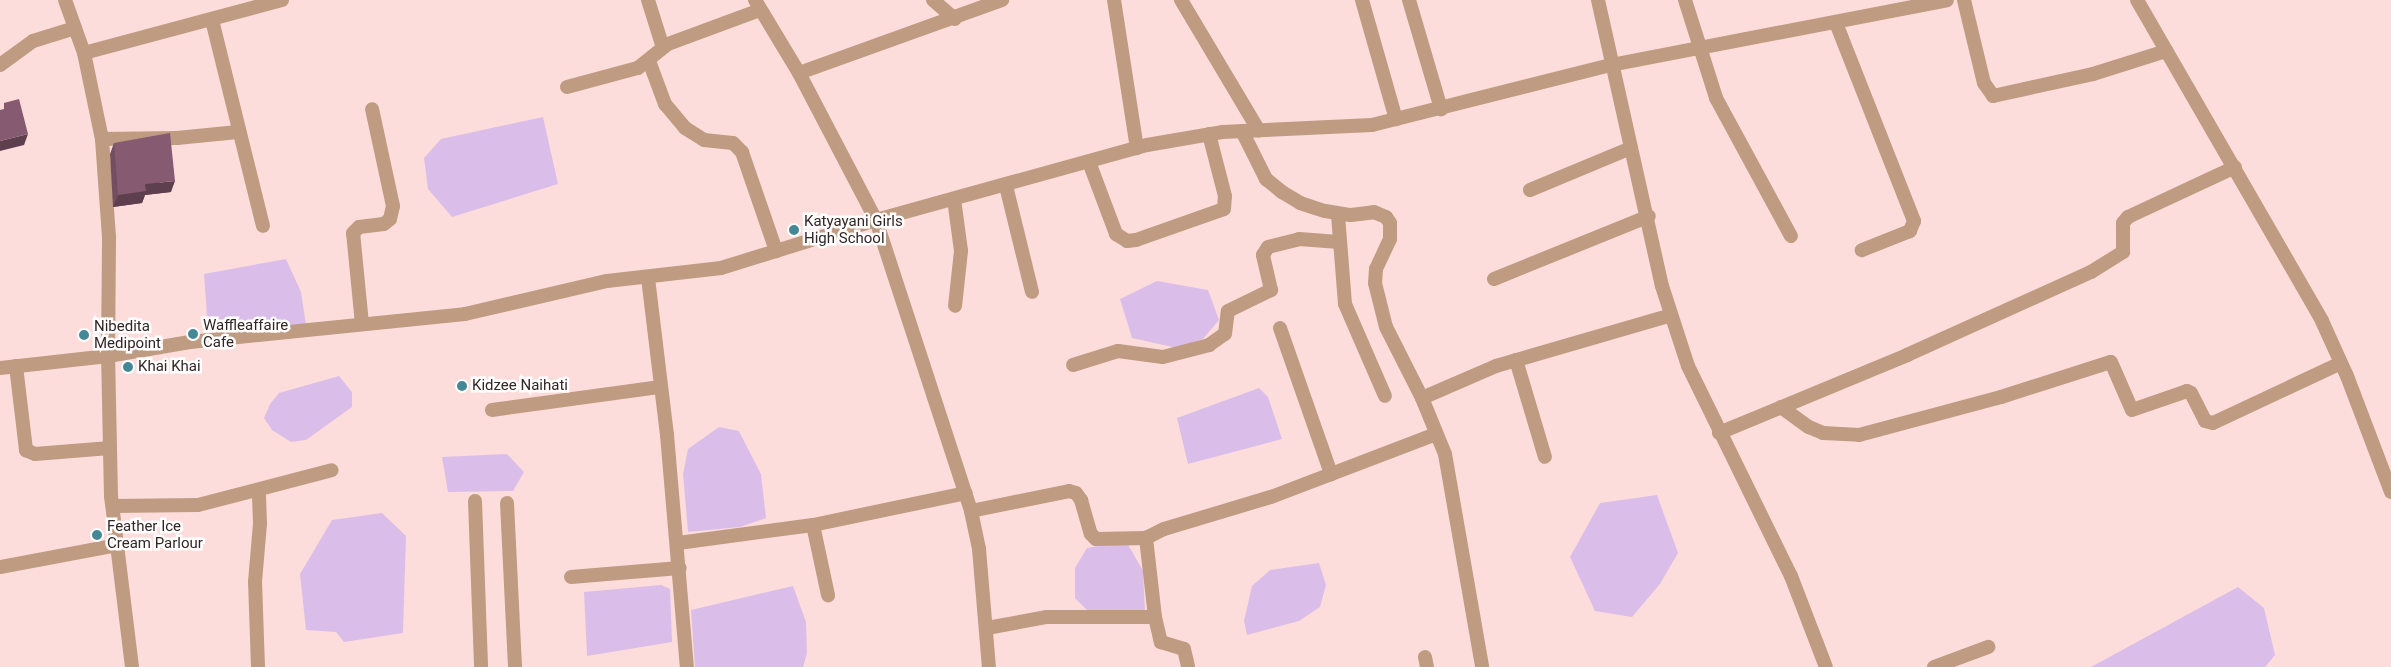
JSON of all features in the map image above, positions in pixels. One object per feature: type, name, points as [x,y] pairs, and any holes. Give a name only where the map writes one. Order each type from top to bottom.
[{"type":"street","points":[[65,0],[84,53],[102,139],[109,237],[108,356],[112,506],[132,667]]},
{"type":"street","points":[[84,53],[282,0]]},
{"type":"street","points":[[648,0],[663,48]]},
{"type":"street","points":[[933,0],[955,19]]},
{"type":"street","points":[[798,73],[955,19],[1002,0]]},
{"type":"street","points":[[1114,0],[1138,148]]},
{"type":"street","points":[[1181,0],[1259,131]]},
{"type":"street","points":[[1362,0],[1396,119]]},
{"type":"street","points":[[1409,0],[1441,109]]},
{"type":"street","points":[[1598,0],[1611,65],[1649,216],[1671,315],[1688,366],[1791,576],[1826,667]]},
{"type":"street","points":[[1686,0],[1702,48],[1705,70],[1716,98],[1791,236]]},
{"type":"street","points":[[0,368],[108,356],[190,342],[465,314],[578,286],[721,268],[876,220],[1006,186],[1138,148],[1209,134],[1372,125],[1611,65],[1947,0]]},
{"type":"street","points":[[1964,0],[1984,83],[1993,96],[2093,74],[2166,51]]},
{"type":"street","points":[[2137,0],[2317,313],[2341,363],[2391,492]]},
{"type":"street","points":[[568,87],[638,68],[663,48],[757,5],[798,73],[876,220],[971,511],[987,628],[989,667]]},
{"type":"street","points":[[212,20],[238,132],[263,226]]},
{"type":"street","points":[[1836,23],[1914,221],[1910,230],[1862,250]]},
{"type":"street","points":[[0,65],[33,41],[75,28]]},
{"type":"street","points":[[649,61],[665,104],[685,128],[704,140],[733,143],[742,152],[776,251]]},
{"type":"street","points":[[362,324],[353,233],[359,227],[384,224],[390,219],[392,206],[372,109]]},
{"type":"street","points":[[1242,131],[1266,179],[1300,203],[1338,215],[1374,212],[1386,217],[1390,223],[1390,239],[1376,269],[1375,283],[1386,327],[1422,398],[1436,434],[1451,483],[1482,667]]},
{"type":"street","points":[[102,139],[177,138],[238,132]]},
{"type":"street","points":[[1089,162],[1116,234],[1127,241],[1136,240],[1224,209],[1225,196],[1209,134]]},
{"type":"street","points":[[1530,190],[1631,148]]},
{"type":"street","points":[[1719,432],[1907,355],[2091,272],[2123,252],[2123,223],[2128,217],[2235,168]]},
{"type":"street","points":[[1006,186],[1032,292]]},
{"type":"street","points":[[954,199],[961,251],[955,306]]},
{"type":"street","points":[[1338,215],[1345,304],[1385,396]]},
{"type":"street","points":[[1494,280],[1649,216]]},
{"type":"street","points":[[1073,365],[1118,351],[1163,356],[1209,345],[1225,334],[1228,311],[1271,290],[1263,255],[1268,247],[1299,239],[1339,242]]},
{"type":"street","points":[[648,278],[678,543],[686,667]]},
{"type":"street","points":[[1422,398],[1516,360],[1671,315]]},
{"type":"street","points":[[1280,328],[1331,474]]},
{"type":"street","points":[[1516,360],[1545,457]]},
{"type":"street","points":[[1781,406],[1809,427],[1823,433],[1859,435],[2000,397],[2111,362],[2132,410],[2187,391],[2191,393],[2205,420],[2213,423],[2341,363]]},
{"type":"street","points":[[16,366],[26,450],[36,454],[110,448]]},
{"type":"street","points":[[492,410],[660,387]]},
{"type":"street","points":[[971,511],[1069,491],[1076,493],[1081,500],[1090,534],[1096,539],[1146,538],[1164,529],[1271,497],[1436,434]]},
{"type":"street","points":[[112,506],[198,506],[259,492],[332,470]]},
{"type":"street","points":[[258,667],[255,582],[260,524],[259,492]]},
{"type":"street","points":[[678,543],[813,525],[966,492]]},
{"type":"street","points":[[475,501],[481,667]]},
{"type":"street","points":[[507,503],[516,667]]},
{"type":"street","points":[[813,525],[828,596]]},
{"type":"street","points":[[1146,538],[1155,617],[1161,642],[1184,649],[1188,667]]},
{"type":"street","points":[[0,567],[117,545]]},
{"type":"street","points":[[571,577],[680,568]]},
{"type":"street","points":[[987,628],[1056,616],[1155,617]]},
{"type":"street","points":[[1934,667],[1988,646]]},
{"type":"shaded area","points":[[543,117],[558,184],[452,217],[428,189],[424,158],[441,139]]},
{"type":"shaded area","points":[[286,259],[301,292],[306,325],[212,333],[208,330],[204,274]]},
{"type":"shaded area","points":[[1157,281],[1208,290],[1219,320],[1203,339],[1177,348],[1132,338],[1120,299]]},
{"type":"shaded area","points":[[339,376],[352,392],[352,407],[306,440],[291,442],[272,430],[264,418],[270,404],[279,393]]},
{"type":"shaded area","points":[[1259,388],[1268,397],[1282,439],[1188,464],[1177,418]]},
{"type":"shaded area","points":[[719,427],[739,431],[761,474],[766,518],[740,527],[688,532],[683,474],[688,449]]},
{"type":"shaded area","points":[[507,454],[524,472],[513,491],[448,492],[442,457]]},
{"type":"shaded area","points":[[1657,495],[1678,553],[1660,584],[1632,617],[1595,611],[1570,557],[1600,503]]},
{"type":"shaded area","points":[[382,513],[406,536],[403,633],[344,642],[336,632],[306,630],[300,574],[332,520]]},
{"type":"shaded area","points":[[1126,541],[1143,571],[1145,612],[1091,614],[1075,598],[1075,568],[1087,548]]},
{"type":"shaded area","points":[[1319,563],[1326,585],[1320,607],[1299,621],[1247,635],[1244,621],[1252,586],[1270,570]]},
{"type":"shaded area","points":[[661,585],[670,589],[672,642],[587,656],[584,592]]},
{"type":"shaded area","points":[[793,586],[806,622],[807,653],[803,667],[695,667],[691,610]]},
{"type":"shaded area","points":[[2238,587],[2264,608],[2275,655],[2265,667],[2091,667]]},
{"type":"building","points":[[19,99],[28,134],[0,141],[0,110],[4,109],[4,103]]},
{"type":"building","points":[[170,133],[175,181],[145,184],[146,191],[118,195],[114,143]]},
{"type":"place","name":"Katyayani Girls High School","points":[[794,230]]},
{"type":"place","name":"Waffleaffaire Cafe","points":[[193,334]]},
{"type":"place","name":"Nibedita Medipoint","points":[[84,335]]},
{"type":"place","name":"Khai Khai","points":[[128,367]]},
{"type":"place","name":"Kidzee Naihati","points":[[462,386]]},
{"type":"place","name":"Feather Ice Cream Parlour","points":[[97,535]]}]
